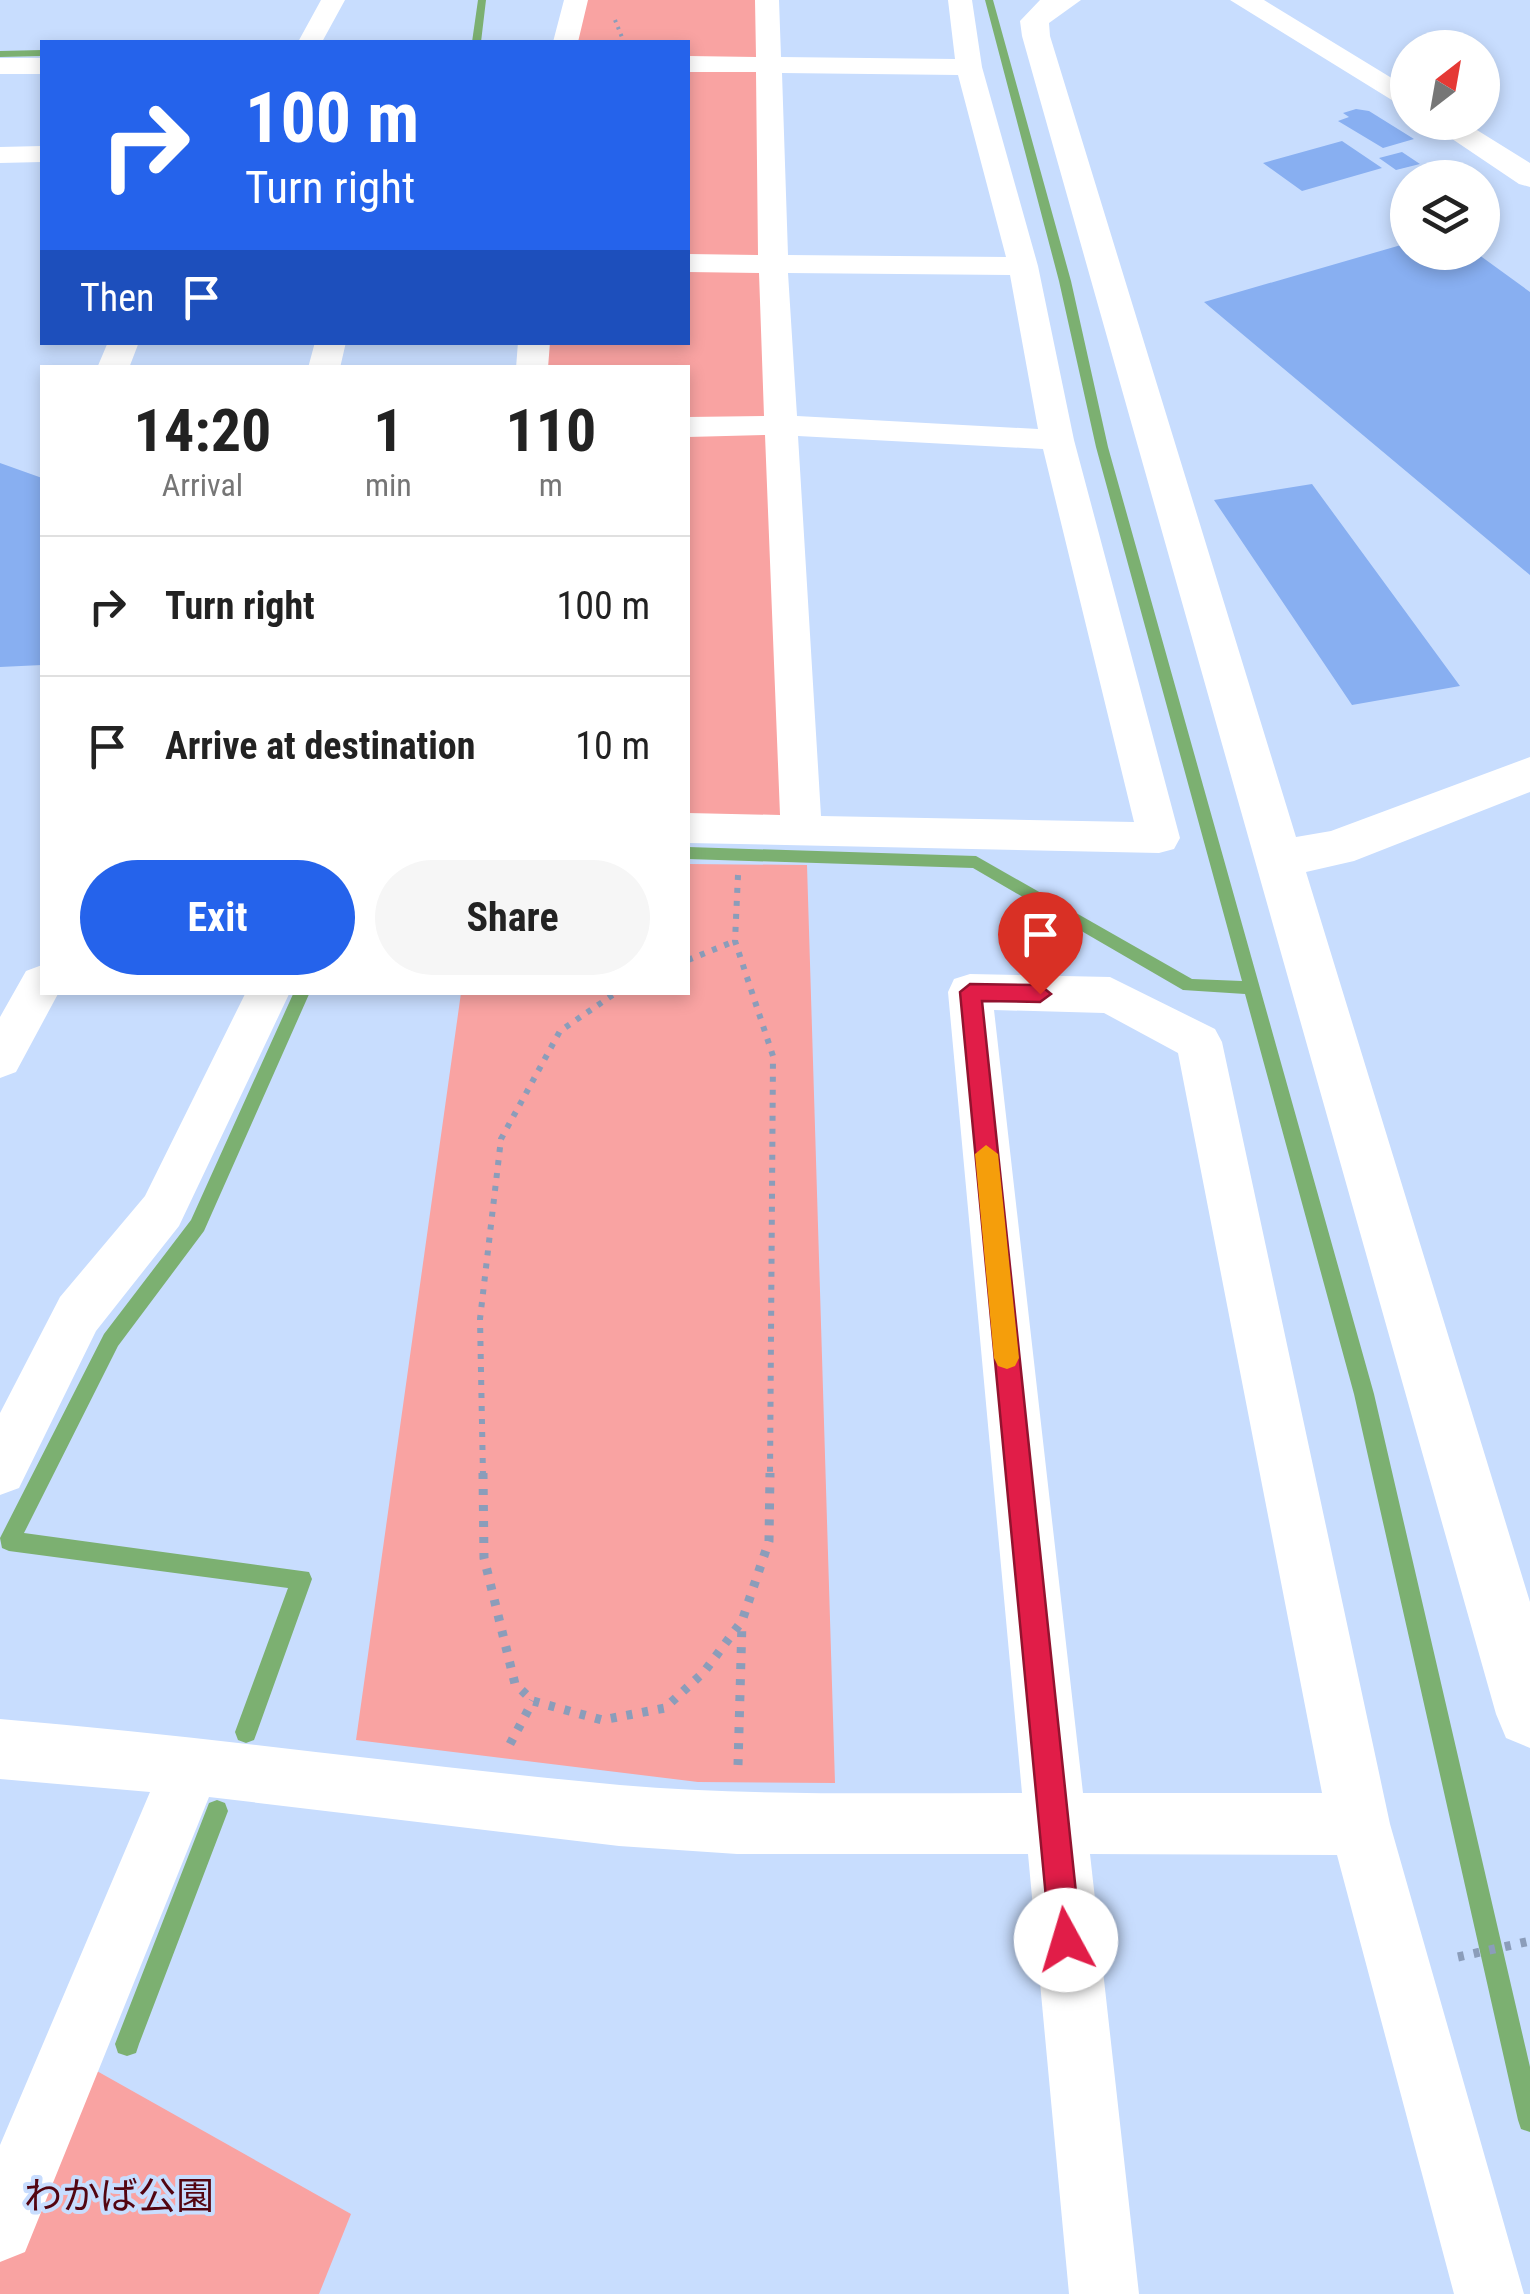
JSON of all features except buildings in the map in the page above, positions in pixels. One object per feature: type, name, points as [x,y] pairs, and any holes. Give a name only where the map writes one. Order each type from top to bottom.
[{"type":"street","points":[[311,40],[333,0]]},
{"type":"street","points":[[566,40],[576,0]]},
{"type":"street","points":[[767,0],[773,262],[801,830]]},
{"type":"street","points":[[690,828],[1159,838],[1058,440],[1023,266],[970,67],[960,0]]},
{"type":"street","points":[[1067,0],[1041,12],[1034,21],[1036,36],[1530,1714]]},
{"type":"street","points":[[1244,0],[1390,90]]},
{"type":"street","points":[[690,64],[970,67]]},
{"type":"street","points":[[0,66],[40,66]]},
{"type":"street","points":[[1471,140],[1530,177]]},
{"type":"street","points":[[0,155],[40,154]]},
{"type":"street","points":[[690,263],[1023,266]]},
{"type":"street","points":[[690,427],[784,425],[1058,440]]},
{"type":"street","points":[[1276,859],[1337,848],[1530,774]]},
{"type":"street","points":[[0,1059],[40,987]]},
{"type":"street","points":[[1104,2294],[1052,1822],[970,992],[1110,995],[1199,1042],[1359,1824],[1402,1968],[1489,2294]]},
{"type":"street","points":[[0,1469],[78,1314],[162,1210],[267,995]]},
{"type":"street","points":[[0,1749],[192,1765],[619,1815],[737,1823],[1359,1824]]},
{"type":"street","points":[[0,2227],[192,1765]]},
{"type":"path","points":[[737,888],[735,941],[742,976],[773,1056],[769,1541],[742,1621],[737,1823]]},
{"type":"path","points":[[690,959],[735,941]]},
{"type":"path","points":[[614,995],[560,1031],[501,1139],[480,1319],[484,1558],[515,1684],[534,1701],[602,1720],[665,1708],[704,1672],[742,1621]]},
{"type":"path","points":[[1402,1968],[1530,1941]]},
{"type":"green space","points":[[576,0],[767,0],[801,830],[690,828],[690,365],[532,365],[534,345],[690,345],[690,40],[566,40]]},
{"type":"green space","points":[[690,864],[807,865],[835,1783],[698,1782],[356,1740],[461,995],[690,995]]},
{"type":"green space","name":"わかば公園","points":[[72,2057],[351,2214],[319,2294],[0,2294],[0,2227]]},
{"type":"waterway","points":[[476,40],[482,0]]},
{"type":"waterway","points":[[989,0],[1065,281],[1102,447],[1252,988]]},
{"type":"waterway","points":[[0,54],[40,53]]},
{"type":"waterway","points":[[690,853],[976,862],[1189,985],[1252,988]]},
{"type":"waterway","points":[[1252,988],[1364,1394],[1530,2120]]},
{"type":"waterway","points":[[246,1732],[302,1579],[9,1541],[111,1340],[198,1225],[301,995]]},
{"type":"waterway","points":[[127,2044],[217,1811]]},
{"type":"slow traffic","points":[[986,1154],[1007,1358]]},
{"type":"route","points":[[1040,994],[970,992],[1066,1940]]}]
